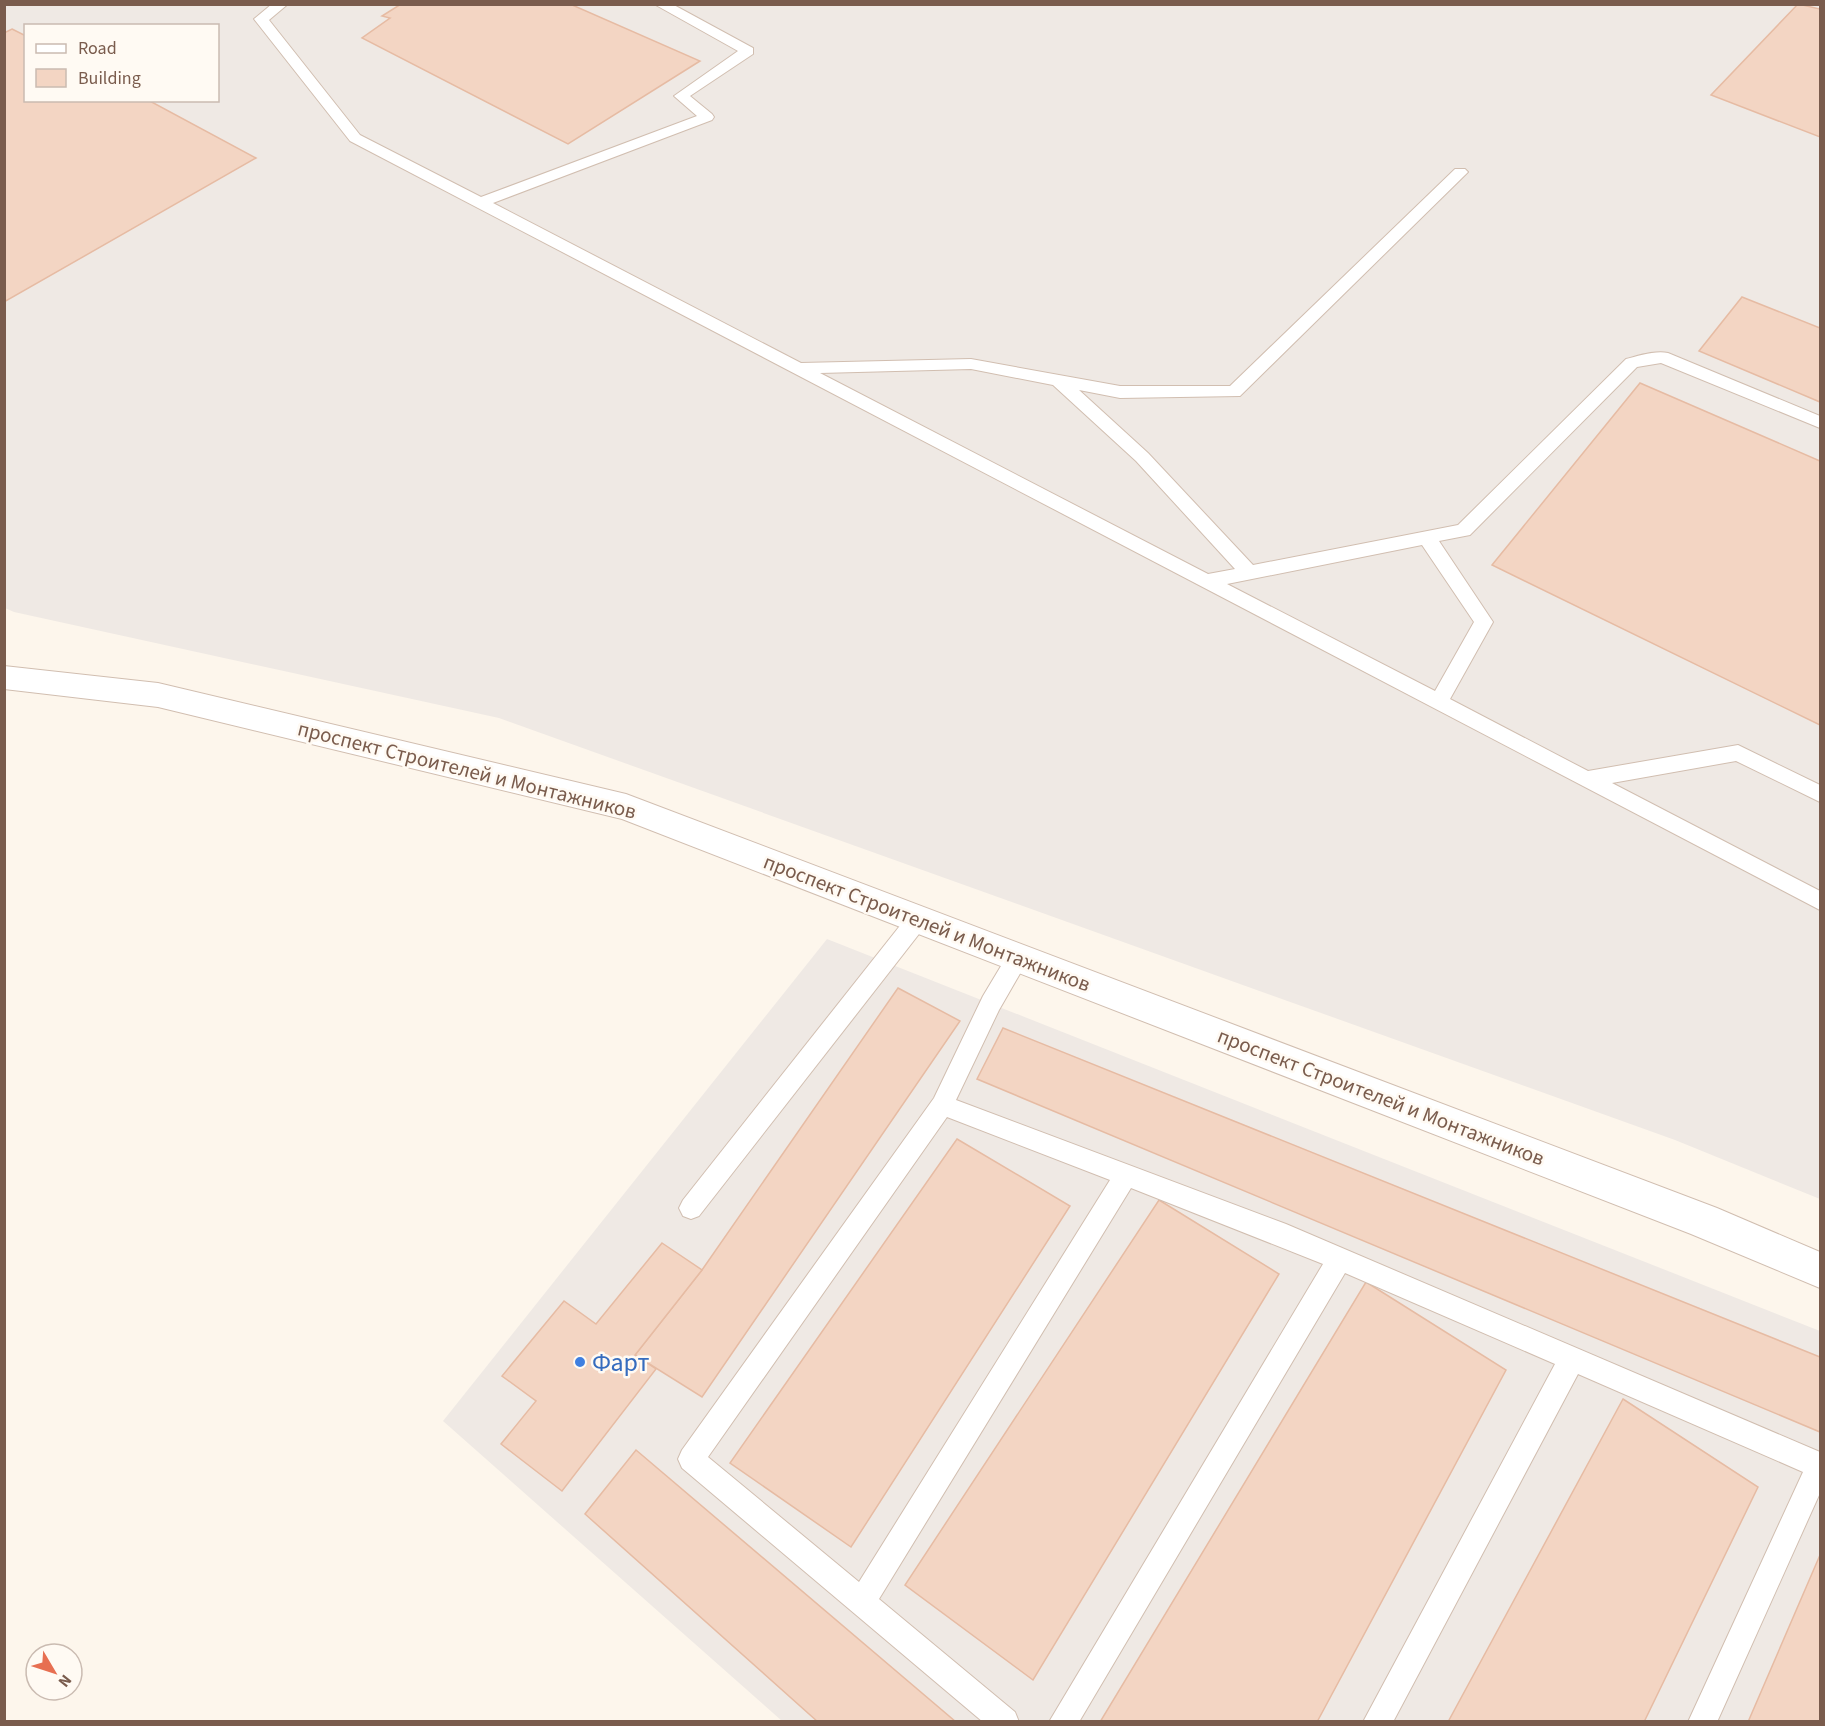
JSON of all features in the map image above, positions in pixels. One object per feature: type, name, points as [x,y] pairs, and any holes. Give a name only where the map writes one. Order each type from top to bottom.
[{"type":"street","name":"проспект Строителей и Монтажников","points":[[4,677],[158,695],[626,807],[1704,1221],[1821,1270]]},
{"type":"lane","points":[[282,4],[261,19],[355,138],[1821,901]]},
{"type":"lane","points":[[480,203],[707,117],[681,96],[748,51],[661,4]]},
{"type":"lane","points":[[798,368],[971,364],[1120,392],[1234,392],[1460,172]]},
{"type":"lane","points":[[1206,581],[1251,574],[1464,530],[1632,363],[1662,357],[1821,422]]},
{"type":"lane","points":[[1058,380],[1142,457],[1251,574]]},
{"type":"lane","points":[[1427,538],[1484,622],[1439,702]]},
{"type":"lane","points":[[1588,779],[1738,753],[1821,795]]},
{"type":"lane","points":[[691,1208],[918,919]]},
{"type":"lane","points":[[1005,1722],[691,1459],[942,1105],[991,1003],[1018,957]]},
{"type":"lane","points":[[942,1105],[1277,1232],[1820,1466],[1702,1722]]},
{"type":"lane","points":[[862,1602],[1126,1174]]},
{"type":"lane","points":[[1063,1722],[1340,1259]]},
{"type":"lane","points":[[1377,1722],[1572,1359]]},
{"type":"shaded area","points":[[4,5],[1820,5],[1820,1199],[1675,1140],[499,718],[14,612],[5,608]]},
{"type":"shaded area","points":[[827,939],[1820,1331],[1820,1721],[782,1721],[443,1421]]},
{"type":"building","points":[[401,4],[570,4],[700,61],[568,144],[362,38],[390,18],[382,16]]},
{"type":"building","points":[[1798,4],[1820,9],[1820,137],[1711,95]]},
{"type":"building","points":[[12,29],[24,35],[24,102],[152,102],[256,158],[4,302],[4,33]]},
{"type":"building","points":[[1742,297],[1820,328],[1820,402],[1699,351]]},
{"type":"building","points":[[1640,383],[1820,461],[1820,725],[1492,565]]},
{"type":"building","points":[[898,988],[960,1021],[702,1397],[635,1355],[702,1270]]},
{"type":"building","points":[[1003,1028],[1820,1357],[1820,1432],[977,1079]]},
{"type":"building","points":[[957,1139],[1070,1206],[851,1547],[730,1463]]},
{"type":"building","points":[[1159,1200],[1279,1274],[1033,1680],[905,1585]]},
{"type":"building","name":"Фарт","points":[[662,1243],[702,1270],[635,1355],[656,1369],[562,1491],[501,1444],[536,1401],[502,1376],[564,1301],[596,1324]]},
{"type":"building","points":[[1366,1282],[1506,1370],[1317,1722],[1100,1722]]},
{"type":"building","points":[[1623,1399],[1758,1487],[1644,1722],[1448,1722]]},
{"type":"building","points":[[636,1450],[956,1722],[818,1722],[585,1514]]},
{"type":"building","points":[[1820,1555],[1820,1722],[1748,1722]]},
{"type":"place","name":"Фарт","points":[[580,1362]]}]
